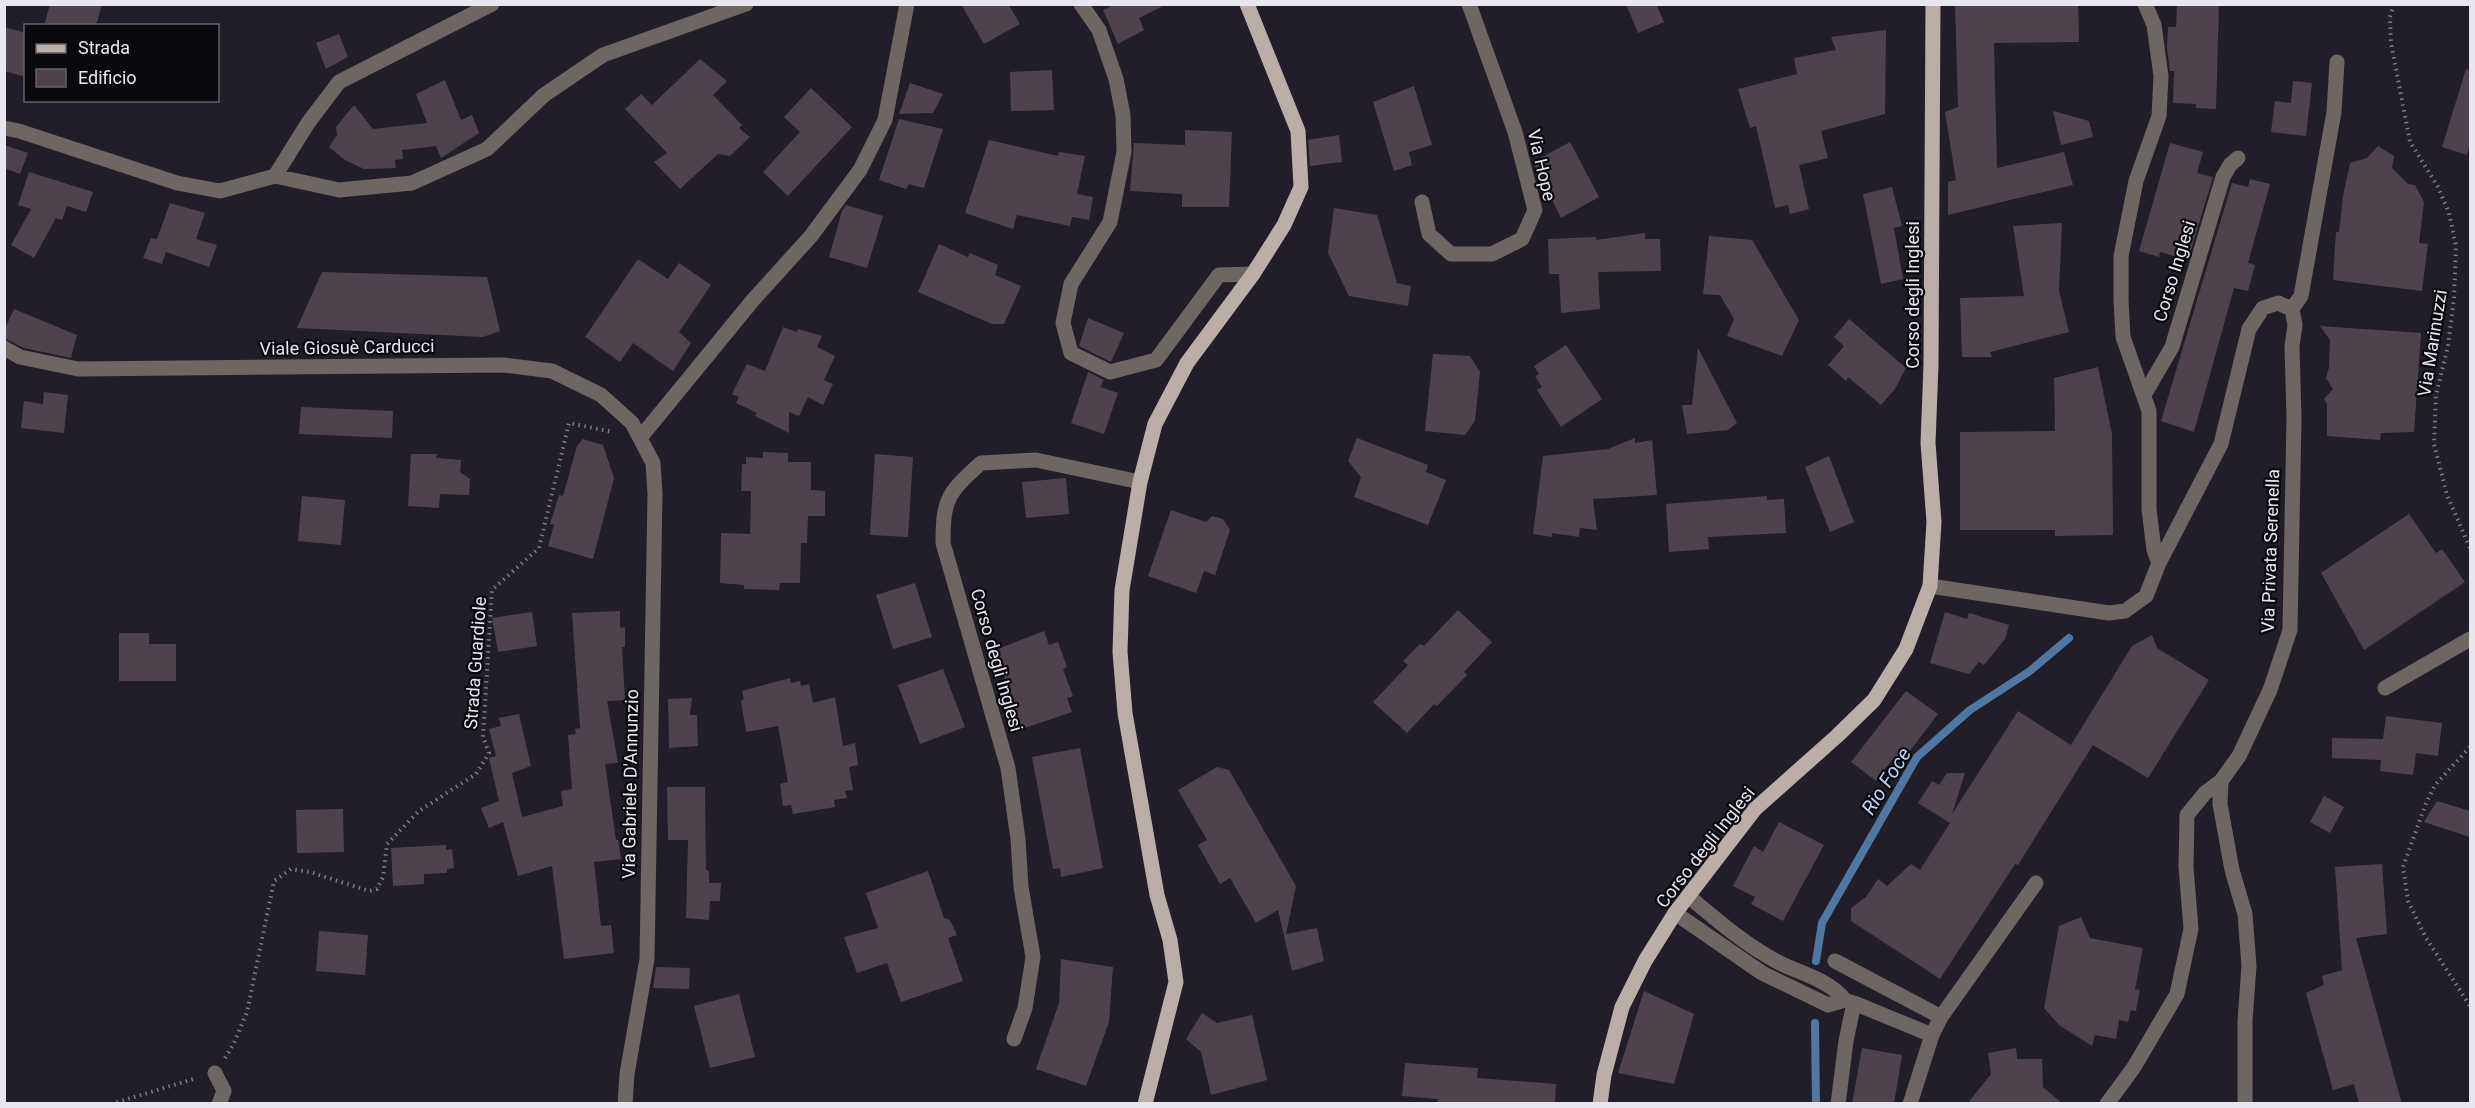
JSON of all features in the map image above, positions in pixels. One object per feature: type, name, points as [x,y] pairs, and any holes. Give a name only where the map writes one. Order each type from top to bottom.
[{"type":"main road","points":[[1145,1104],[1176,982],[1170,940],[1157,895],[1125,713],[1120,652],[1122,590],[1140,482],[1155,424],[1187,363],[1253,274],[1284,225],[1301,187],[1298,132],[1247,4]]},
{"type":"main road","name":"Corso degli Inglesi","points":[[1600,1104],[1604,1075],[1622,1007],[1645,962],[1675,914],[1755,809],[1837,736],[1874,699],[1906,649],[1930,586],[1934,522],[1928,443],[1931,365],[1933,4]]},
{"type":"street","points":[[276,176],[308,123],[339,82],[492,4]]},
{"type":"street","points":[[4,128],[177,183],[220,190],[276,176],[339,190],[412,183],[487,149],[544,95],[603,55],[746,4]]},
{"type":"street","points":[[1081,4],[1099,30],[1116,79],[1123,115],[1124,152],[1110,222],[1071,284],[1063,323],[1071,353],[1110,372],[1156,360],[1219,275],[1253,274]]},
{"type":"street","name":"Via Hope","points":[[1422,202],[1429,234],[1451,254],[1491,254],[1522,238],[1534,210],[1515,132],[1469,4]]},
{"type":"street","points":[[2145,4],[2154,25],[2161,76],[2159,117],[2136,181],[2121,256],[2123,337],[2149,411],[2149,509],[2154,550],[2159,563]]},
{"type":"street","points":[[640,438],[753,300],[811,236],[860,170],[885,120],[906,5]]},
{"type":"street","name":"Via Privata Serenella","points":[[2108,1104],[2134,1067],[2177,994],[2191,929],[2186,867],[2187,815],[2205,793],[2221,781],[2239,756],[2270,690],[2290,630],[2294,418],[2292,346],[2295,324],[2290,308],[2301,296],[2334,112],[2337,62]]},
{"type":"street","name":"Corso Inglesi","points":[[2144,395],[2172,347],[2223,177],[2238,158]]},
{"type":"street","points":[[1930,586],[2109,613],[2125,611],[2146,596],[2159,563],[2221,444],[2249,328],[2263,308],[2278,303],[2290,308]]},
{"type":"street","name":"Viale Giosuè Carducci","points":[[4,348],[20,357],[78,369],[504,365],[552,372],[600,395],[632,423],[653,463]]},
{"type":"street","name":"Corso degli Inglesi","points":[[1014,1039],[1025,1008],[1034,957],[1021,887],[1018,839],[1005,757],[943,543],[943,511],[957,486],[981,463],[1036,460],[1140,482]]},
{"type":"street","name":"Via Gabriele D'Annunzio","points":[[625,1104],[627,1074],[647,958],[655,506],[653,463]]},
{"type":"street","points":[[2385,688],[2470,639]]},
{"type":"street","points":[[2221,781],[2220,804],[2232,870],[2245,914],[2249,966],[2245,1021],[2245,1104]]},
{"type":"street","points":[[1910,1104],[1932,1035],[1941,1017],[2036,883]]},
{"type":"street","points":[[1688,896],[1728,929],[1776,962],[1834,987],[1849,1001],[1932,1035]]},
{"type":"street","points":[[1675,914],[1762,973],[1828,1005],[1849,1001]]},
{"type":"street","points":[[1835,961],[1941,1017]]},
{"type":"street","points":[[1838,1104],[1849,1001]]},
{"type":"street","points":[[215,1073],[224,1091],[219,1104]]},
{"type":"path","name":"Via Marinuzzi","points":[[2394,4],[2390,17],[2391,43],[2410,142],[2438,187],[2450,213],[2456,246],[2454,298],[2448,346],[2436,395],[2434,444],[2447,495],[2470,548]]},
{"type":"path","name":"Strada Guardiole","points":[[215,1073],[234,1042],[247,1012],[274,881],[291,870],[310,872],[369,891],[377,889],[383,877],[387,844],[419,811],[476,774],[489,753],[483,737],[488,619],[492,590],[539,548],[569,423],[640,438]]},
{"type":"path","points":[[2470,747],[2435,785],[2422,811],[2403,867],[2408,901],[2426,938],[2470,1006]]},
{"type":"path","points":[[111,1104],[215,1073]]},
{"type":"building","points":[[50,4],[102,4],[97,24],[45,24]]},
{"type":"building","points":[[961,4],[1008,4],[1020,24],[984,44]]},
{"type":"building","points":[[1116,4],[1167,4],[1139,18],[1144,30],[1118,44],[1103,10]]},
{"type":"building","points":[[1626,4],[1656,4],[1664,22],[1638,33]]},
{"type":"building","points":[[1955,4],[2078,4],[2079,42],[1994,43],[1997,168],[2064,152],[2073,185],[1948,215],[1948,182],[1956,180],[1945,112],[1958,107]]},
{"type":"building","points":[[2177,4],[2219,4],[2216,109],[2196,108],[2196,104],[2173,103],[2174,71],[2170,71],[2167,49],[2168,27],[2176,27]]},
{"type":"building","points":[[4,27],[24,32],[24,76],[4,71]]},
{"type":"building","points":[[1886,30],[1885,114],[1821,131],[1828,158],[1799,165],[1809,209],[1790,214],[1788,205],[1775,208],[1756,126],[1750,128],[1738,89],[1797,74],[1794,58],[1836,50],[1831,37]]},
{"type":"building","points":[[339,34],[348,57],[326,69],[316,43]]},
{"type":"building","points":[[700,59],[727,81],[713,95],[742,125],[739,128],[750,137],[730,156],[718,154],[680,189],[654,162],[667,153],[625,109],[641,94],[652,105]]},
{"type":"building","points":[[2466,69],[2470,70],[2470,143],[2467,155],[2442,147]]},
{"type":"building","points":[[1052,70],[1054,110],[1011,111],[1010,72]]},
{"type":"building","points":[[445,80],[461,120],[472,115],[479,133],[441,158],[436,146],[402,150],[403,159],[395,160],[396,168],[364,169],[345,160],[329,147],[337,135],[336,127],[354,105],[373,129],[427,123],[416,94]]},
{"type":"building","points":[[2293,81],[2312,83],[2306,136],[2271,132],[2275,101],[2291,103]]},
{"type":"building","points":[[910,83],[943,94],[933,113],[899,114]]},
{"type":"building","points":[[1414,86],[1432,145],[1409,152],[1412,165],[1394,171],[1373,102]]},
{"type":"building","points":[[811,88],[852,127],[788,196],[763,172],[800,132],[784,117]]},
{"type":"building","points":[[2053,111],[2089,121],[2093,137],[2061,145]]},
{"type":"building","points":[[899,119],[943,129],[924,188],[909,184],[906,189],[879,180]]},
{"type":"building","points":[[1185,130],[1232,132],[1229,207],[1182,207],[1182,194],[1130,191],[1134,143],[1185,145]]},
{"type":"building","points":[[1339,135],[1342,162],[1310,166],[1308,140]]},
{"type":"building","points":[[989,140],[1058,156],[1059,152],[1085,156],[1077,194],[1093,197],[1089,220],[1072,217],[1070,226],[1017,215],[1013,229],[965,213]]},
{"type":"building","points":[[1570,142],[1599,197],[1561,218],[1533,162]]},
{"type":"building","points":[[2170,143],[2203,152],[2197,173],[2213,177],[2188,260],[2160,252],[2159,257],[2139,251]]},
{"type":"building","points":[[4,145],[28,153],[20,174],[4,168]]},
{"type":"building","points":[[2378,146],[2394,156],[2392,168],[2408,184],[2415,185],[2424,202],[2419,243],[2428,244],[2422,291],[2333,280],[2336,232],[2339,232],[2350,163],[2367,158]]},
{"type":"building","points":[[29,172],[93,192],[86,212],[67,206],[62,220],[56,218],[34,258],[11,245],[31,209],[18,205]]},
{"type":"building","points":[[2250,179],[2270,184],[2248,263],[2255,265],[2248,291],[2234,288],[2194,432],[2161,421],[2232,183],[2248,187]]},
{"type":"building","points":[[1892,187],[1902,226],[1894,228],[1903,279],[1881,284],[1863,194]]},
{"type":"building","points":[[170,203],[205,213],[196,239],[217,245],[209,267],[166,252],[162,264],[143,258],[151,238],[157,239]]},
{"type":"building","points":[[846,205],[883,216],[867,268],[829,257],[842,211]]},
{"type":"building","points":[[1334,208],[1377,215],[1397,283],[1411,286],[1408,306],[1349,296],[1328,253]]},
{"type":"building","points":[[2062,223],[2059,291],[2069,332],[1990,352],[1992,357],[1962,357],[1960,298],[2024,296],[2013,226]]},
{"type":"building","points":[[1645,233],[1645,239],[1660,239],[1661,271],[1598,272],[1600,309],[1561,313],[1559,274],[1549,274],[1548,239],[1596,237],[1596,240]]},
{"type":"building","points":[[1709,236],[1752,240],[1799,320],[1782,356],[1727,336],[1734,319],[1720,295],[1703,294]]},
{"type":"building","points":[[939,244],[968,257],[970,253],[998,265],[995,275],[1021,286],[1004,324],[992,324],[918,292]]},
{"type":"building","points":[[638,259],[668,279],[679,263],[711,285],[679,332],[691,343],[673,371],[633,343],[620,362],[585,337]]},
{"type":"building","points":[[322,272],[487,277],[500,331],[483,337],[297,328]]},
{"type":"building","points":[[14,309],[77,335],[71,358],[24,348],[4,338],[4,331]]},
{"type":"building","points":[[1088,318],[1124,333],[1111,362],[1079,346]]},
{"type":"building","points":[[1849,319],[1906,368],[1895,389],[1881,405],[1848,377],[1846,381],[1828,365],[1844,346],[1834,337]]},
{"type":"building","points":[[2320,326],[2421,333],[2414,432],[2381,433],[2380,440],[2327,436],[2327,404],[2324,399],[2333,389],[2326,378],[2329,367],[2330,340]]},
{"type":"building","points":[[783,327],[822,336],[817,347],[835,356],[824,380],[833,384],[823,405],[808,397],[799,416],[789,412],[789,433],[755,416],[757,413],[736,403],[739,397],[732,394],[747,364],[765,371]]},
{"type":"building","points":[[1566,345],[1602,399],[1561,427],[1537,390],[1542,387],[1535,376],[1539,374],[1534,366]]},
{"type":"building","points":[[1698,348],[1737,423],[1728,430],[1687,434],[1682,405],[1692,405]]},
{"type":"building","points":[[1433,354],[1470,356],[1480,372],[1475,421],[1465,435],[1425,431]]},
{"type":"building","points":[[2098,367],[2112,434],[2113,535],[2055,536],[2055,530],[1960,530],[1960,432],[2055,431],[2054,378]]},
{"type":"building","points":[[1088,372],[1104,380],[1100,387],[1118,393],[1104,434],[1071,423]]},
{"type":"building","points":[[44,392],[68,395],[64,433],[21,428],[24,401],[43,404]]},
{"type":"building","points":[[301,407],[393,411],[392,438],[299,434]]},
{"type":"building","points":[[1357,438],[1428,465],[1426,472],[1446,480],[1428,525],[1354,497],[1361,477],[1348,461]]},
{"type":"building","points":[[1635,438],[1635,443],[1652,440],[1657,495],[1593,499],[1597,530],[1580,528],[1579,537],[1552,533],[1552,537],[1533,534],[1543,456],[1608,449]]},
{"type":"building","points":[[583,439],[603,445],[614,478],[593,559],[548,546],[554,525],[550,524],[559,495],[563,496],[577,446]]},
{"type":"building","points":[[763,452],[788,453],[788,462],[811,462],[811,490],[825,491],[825,516],[808,516],[807,543],[801,543],[800,583],[780,583],[779,590],[744,589],[744,585],[720,583],[721,533],[750,534],[751,491],[741,491],[742,464],[746,464],[746,457],[763,458]]},
{"type":"building","points":[[411,454],[437,454],[436,458],[461,460],[460,472],[470,479],[469,495],[440,494],[439,508],[408,506]]},
{"type":"building","points":[[875,454],[913,457],[908,537],[870,535]]},
{"type":"building","points":[[1829,456],[1854,522],[1830,532],[1805,467]]},
{"type":"building","points":[[1066,478],[1069,514],[1026,518],[1022,482]]},
{"type":"building","points":[[302,496],[345,500],[341,545],[298,541]]},
{"type":"building","points":[[1767,496],[1767,500],[1784,499],[1786,533],[1708,537],[1709,549],[1669,552],[1666,504]]},
{"type":"building","points":[[1171,510],[1206,522],[1212,516],[1223,519],[1230,530],[1215,575],[1204,571],[1196,593],[1148,576]]},
{"type":"building","points":[[2409,514],[2436,553],[2442,549],[2465,582],[2364,650],[2321,573]]},
{"type":"building","points":[[915,583],[932,637],[893,649],[876,595]]},
{"type":"building","points":[[1458,610],[1492,642],[1464,672],[1467,675],[1437,706],[1434,704],[1407,733],[1373,702],[1408,665],[1403,661],[1420,644],[1424,646]]},
{"type":"building","points":[[620,611],[620,628],[625,627],[625,647],[622,647],[625,700],[607,701],[618,763],[605,764],[621,859],[594,862],[601,926],[611,925],[614,953],[564,959],[552,866],[518,876],[503,822],[489,828],[481,808],[499,801],[489,758],[496,756],[489,729],[501,726],[499,718],[519,714],[531,766],[512,773],[522,817],[563,806],[561,791],[572,789],[568,735],[576,734],[575,729],[580,728],[572,613]]},
{"type":"building","points":[[532,612],[537,646],[498,652],[492,618]]},
{"type":"building","points":[[1945,612],[1967,619],[1969,613],[2009,625],[2005,639],[1984,665],[1979,662],[1969,674],[1930,663]]},
{"type":"building","points":[[1044,631],[1049,645],[1058,642],[1067,667],[1063,669],[1073,696],[1067,698],[1072,712],[1022,729],[995,650]]},
{"type":"building","points":[[119,633],[149,633],[149,644],[176,644],[176,681],[119,681]]},
{"type":"building","points":[[2152,635],[2157,648],[2209,680],[2148,778],[2093,745],[2018,865],[2015,864],[1940,979],[1851,921],[1851,908],[1866,897],[1878,879],[1887,886],[1911,864],[1920,870],[1950,823],[1918,803],[1932,781],[1939,785],[1947,773],[1965,773],[1952,814],[2018,711],[2071,745],[2132,646]]},
{"type":"building","points":[[943,669],[965,727],[920,744],[898,685]]},
{"type":"building","points":[[790,678],[791,683],[800,681],[801,686],[809,684],[813,703],[835,697],[843,746],[855,743],[858,765],[849,767],[853,790],[845,791],[847,798],[834,800],[835,807],[793,814],[791,805],[783,806],[780,784],[788,782],[778,726],[746,732],[741,701],[744,699],[742,691]]},
{"type":"building","points":[[1906,691],[1938,714],[1900,764],[1893,759],[1876,781],[1851,762]]},
{"type":"building","points":[[692,698],[690,715],[697,715],[698,746],[669,748],[668,699]]},
{"type":"building","points":[[2386,716],[2442,723],[2438,756],[2416,753],[2413,775],[2380,771],[2381,760],[2332,758],[2332,738],[2383,739]]},
{"type":"building","points":[[1080,748],[1103,868],[1061,877],[1060,868],[1053,869],[1032,757]]},
{"type":"building","points":[[1217,767],[1229,770],[1296,886],[1286,934],[1317,928],[1324,961],[1292,971],[1278,910],[1256,923],[1230,878],[1220,884],[1198,845],[1207,840],[1178,790]]},
{"type":"building","points":[[667,787],[705,787],[706,870],[709,871],[709,883],[721,883],[720,901],[710,901],[709,920],[686,918],[688,840],[668,840]]},
{"type":"building","points":[[2324,796],[2344,807],[2330,833],[2310,822]]},
{"type":"building","points":[[2437,801],[2470,811],[2470,837],[2424,822]]},
{"type":"building","points":[[343,809],[344,852],[297,853],[296,810]]},
{"type":"building","points":[[1779,822],[1824,845],[1783,921],[1751,904],[1755,897],[1733,886],[1754,846],[1763,852]]},
{"type":"building","points":[[446,845],[446,850],[452,849],[454,868],[447,869],[447,873],[424,874],[424,884],[393,886],[391,848]]},
{"type":"building","points":[[2382,864],[2387,934],[2356,938],[2402,1104],[2359,1104],[2354,1084],[2333,1090],[2306,993],[2324,985],[2322,976],[2342,970],[2335,867]]},
{"type":"building","points":[[928,871],[944,918],[950,920],[957,935],[948,938],[963,981],[901,1002],[887,963],[857,973],[844,937],[878,928],[866,893]]},
{"type":"building","points":[[2081,917],[2090,938],[2143,948],[2135,989],[2140,990],[2136,1011],[2131,1010],[2128,1022],[2119,1020],[2116,1039],[2095,1035],[2092,1046],[2059,1025],[2044,1008],[2059,926]]},
{"type":"building","points":[[319,931],[368,935],[365,975],[316,971]]},
{"type":"building","points":[[1061,959],[1113,967],[1109,1022],[1086,1086],[1036,1069],[1059,1003]]},
{"type":"building","points":[[656,967],[690,968],[689,989],[653,988]]},
{"type":"building","points":[[1644,991],[1694,1014],[1674,1084],[1618,1073]]},
{"type":"building","points":[[739,994],[755,1057],[710,1068],[694,1006]]},
{"type":"building","points":[[1202,1013],[1217,1023],[1252,1015],[1267,1080],[1211,1095],[1201,1052],[1186,1039]]},
{"type":"building","points":[[1862,1048],[1902,1055],[1894,1104],[1852,1104]]},
{"type":"building","points":[[2016,1048],[2017,1059],[2042,1059],[2043,1087],[2063,1104],[1967,1104],[1991,1074],[1988,1053]]},
{"type":"building","points":[[1405,1063],[1478,1068],[1477,1078],[1556,1084],[1555,1104],[1437,1104],[1438,1099],[1402,1096]]},
{"type":"waterway","name":"Rio Foce","points":[[1816,961],[1822,923],[1917,757],[1970,710],[2030,671],[2069,638]]},
{"type":"waterway","name":"Rio Foce","points":[[1815,1023],[1816,1104]]}]
